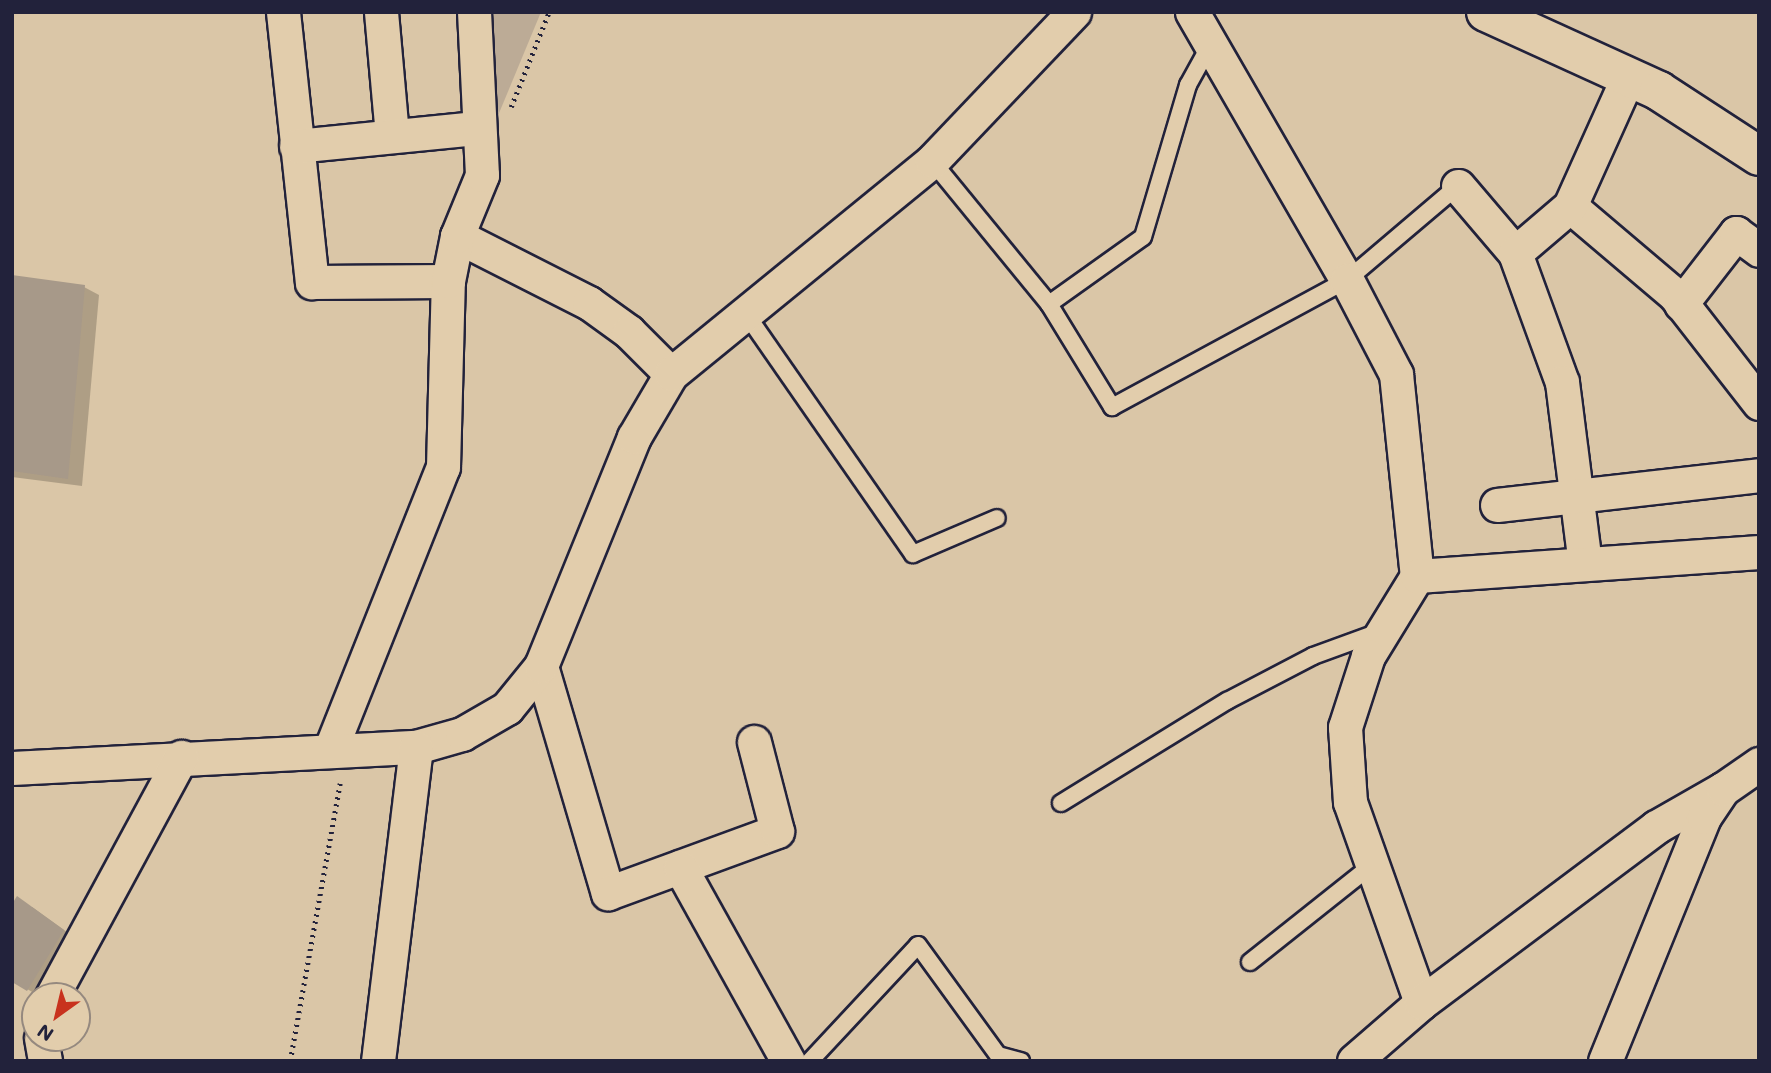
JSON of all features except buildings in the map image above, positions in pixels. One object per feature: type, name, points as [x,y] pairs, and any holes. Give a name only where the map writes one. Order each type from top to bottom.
[{"type":"street","points":[[283,12],[312,282],[448,281]]},
{"type":"street","points":[[381,12],[392,135]]},
{"type":"street","points":[[339,748],[443,467],[448,281],[457,236],[482,175],[492,123],[474,12]]},
{"type":"street","points":[[12,768],[339,748],[416,747],[462,734],[507,708],[541,666],[634,438],[671,374],[744,311],[932,162],[1074,12]]},
{"type":"street","points":[[1192,12],[1209,47],[1347,280],[1396,374],[1417,576],[1368,656],[1345,727],[1350,802],[1422,1003]]},
{"type":"street","points":[[1486,12],[1628,77],[1712,122],[1759,156]]},
{"type":"street","points":[[1515,253],[1570,206],[1628,77]]},
{"type":"street","points":[[296,146],[492,123]]},
{"type":"street","points":[[1458,186],[1515,253],[1562,382],[1585,564]]},
{"type":"street","points":[[1570,206],[1681,304],[1759,402]]},
{"type":"street","points":[[1681,304],[1736,233],[1759,250]]},
{"type":"street","points":[[457,236],[589,303],[629,332],[671,374]]},
{"type":"street","points":[[1497,505],[1759,475]]},
{"type":"street","points":[[1417,576],[1759,552]]},
{"type":"street","points":[[541,666],[608,892],[777,831],[754,742]]},
{"type":"street","points":[[378,1061],[416,747]]},
{"type":"street","points":[[60,982],[181,757]]},
{"type":"street","points":[[1354,1061],[1422,1003],[1656,827],[1723,789],[1759,764]]},
{"type":"street","points":[[1605,1061],[1704,817],[1723,789]]},
{"type":"street","points":[[680,867],[788,1061]]},
{"type":"lane","points":[[1048,304],[1143,237],[1188,85],[1209,47]]},
{"type":"lane","points":[[932,162],[1048,304],[1112,407],[1347,280],[1458,186]]},
{"type":"lane","points":[[744,311],[913,554],[997,518]]},
{"type":"lane","points":[[1061,803],[1227,701],[1313,656],[1384,630]]},
{"type":"lane","points":[[1250,962],[1372,865]]},
{"type":"lane","points":[[810,1061],[918,944],[998,1055],[1021,1061]]},
{"type":"path","points":[[492,123],[549,12]]},
{"type":"path","points":[[290,1061],[339,748]]},
{"type":"shaded area","points":[[486,12],[541,12],[487,142]]}]
